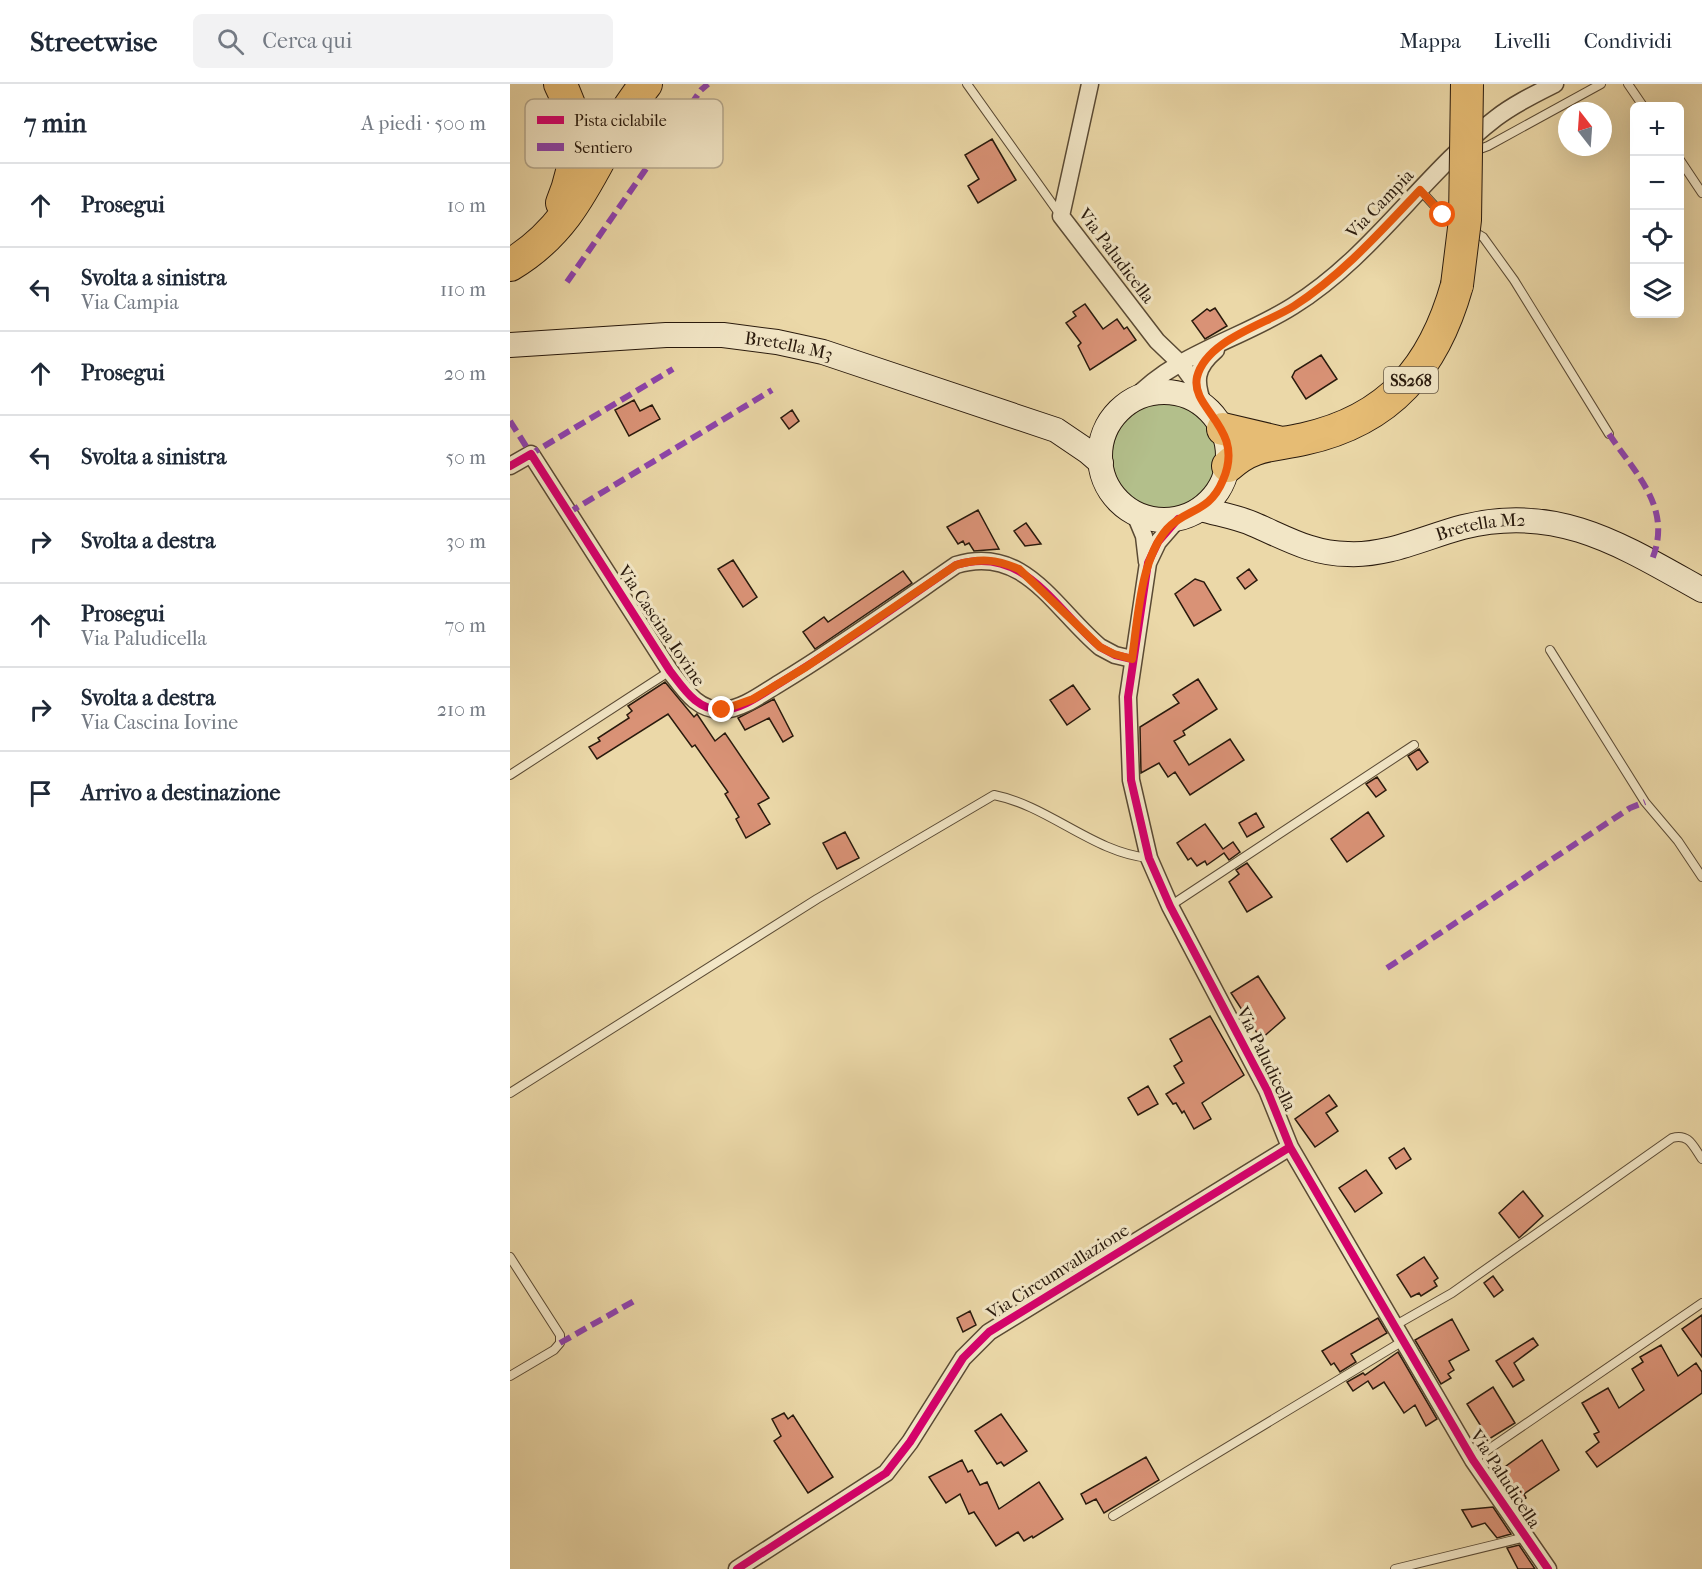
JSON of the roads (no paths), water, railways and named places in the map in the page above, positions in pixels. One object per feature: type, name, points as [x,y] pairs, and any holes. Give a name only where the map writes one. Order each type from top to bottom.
[{"type":"highway","points":[[560,84],[566,99]]},
{"type":"highway","points":[[634,99],[646,84]]},
{"type":"highway","name":"SS268","points":[[1226,473],[1240,455],[1254,448],[1301,440],[1348,426],[1389,400],[1411,381],[1430,352],[1449,314],[1457,285],[1464,220],[1467,84]]},
{"type":"highway","points":[[547,234],[570,184],[573,168]]},
{"type":"highway","points":[[510,265],[529,253],[569,213],[596,168]]},
{"type":"highway","name":"SS268","points":[[1208,407],[1279,442]]},
{"type":"street","name":"Via Paludicella","points":[[1090,84],[1061,216],[1157,341],[1181,364],[1208,407]]},
{"type":"street","name":"Via Campia","points":[[1141,392],[1181,364],[1294,306],[1358,255],[1451,159],[1497,117],[1555,84]]},
{"type":"street","name":"Bretella M3","points":[[510,345],[666,335],[723,335],[777,342],[823,352],[1056,430],[1101,463]]},
{"type":"street","points":[[1157,341],[1162,359],[1141,392],[1111,421],[1104,434],[1101,463],[1111,491],[1134,512],[1152,519],[1178,519],[1201,509],[1219,490],[1226,473],[1229,454],[1208,407],[1202,366],[1226,342]]},
{"type":"street","points":[[1141,392],[1170,393],[1191,398],[1208,407]]},
{"type":"street","name":"Bretella M3","points":[[1056,430],[1089,427],[1111,421]]},
{"type":"street","name":"Via Cascina Iovine","points":[[510,466],[531,454],[670,671],[690,696],[704,707],[722,710],[738,706],[806,667],[956,565],[975,559],[997,561],[1019,569],[1100,647],[1132,659]]},
{"type":"street","points":[[1226,473],[1253,524]]},
{"type":"street","name":"Bretella M2","points":[[1201,509],[1253,524],[1301,547],[1350,555],[1399,546],[1482,523],[1515,519],[1552,522],[1605,538],[1702,590]]},
{"type":"street","name":"Via Paludicella","points":[[1134,512],[1143,536],[1148,563]]},
{"type":"street","name":"Via Paludicella","points":[[1178,519],[1158,542],[1148,563],[1128,696],[1128,753],[1135,804],[1149,858],[1170,906],[1267,1090],[1290,1147],[1473,1460],[1548,1569]]},
{"type":"street","name":"Via Circumvallazione","points":[[737,1569],[885,1473],[910,1442],[963,1358],[989,1332],[1290,1147]]},
{"type":"lane","points":[[967,84],[1061,216]]},
{"type":"lane","points":[[1451,159],[1488,146],[1601,84]]},
{"type":"lane","points":[[1628,84],[1640,102]]},
{"type":"lane","points":[[1684,166],[1702,193]]},
{"type":"lane","points":[[1420,190],[1443,215],[1483,237],[1514,280],[1609,435]]},
{"type":"lane","points":[[1550,650],[1646,802],[1702,877]]},
{"type":"lane","points":[[510,775],[670,671]]},
{"type":"lane","points":[[1170,906],[1414,745]]},
{"type":"lane","points":[[510,1093],[818,899],[994,795],[1012,799],[1045,813],[1124,854],[1149,858]]},
{"type":"lane","points":[[1394,1326],[1452,1293],[1672,1138],[1681,1136],[1688,1138],[1702,1158]]},
{"type":"lane","points":[[510,1257],[560,1335],[560,1342],[554,1350],[510,1376]]},
{"type":"lane","points":[[1473,1460],[1702,1303]]},
{"type":"lane","points":[[1113,1516],[1403,1341]]},
{"type":"lane","points":[[1395,1569],[1526,1537]]}]
